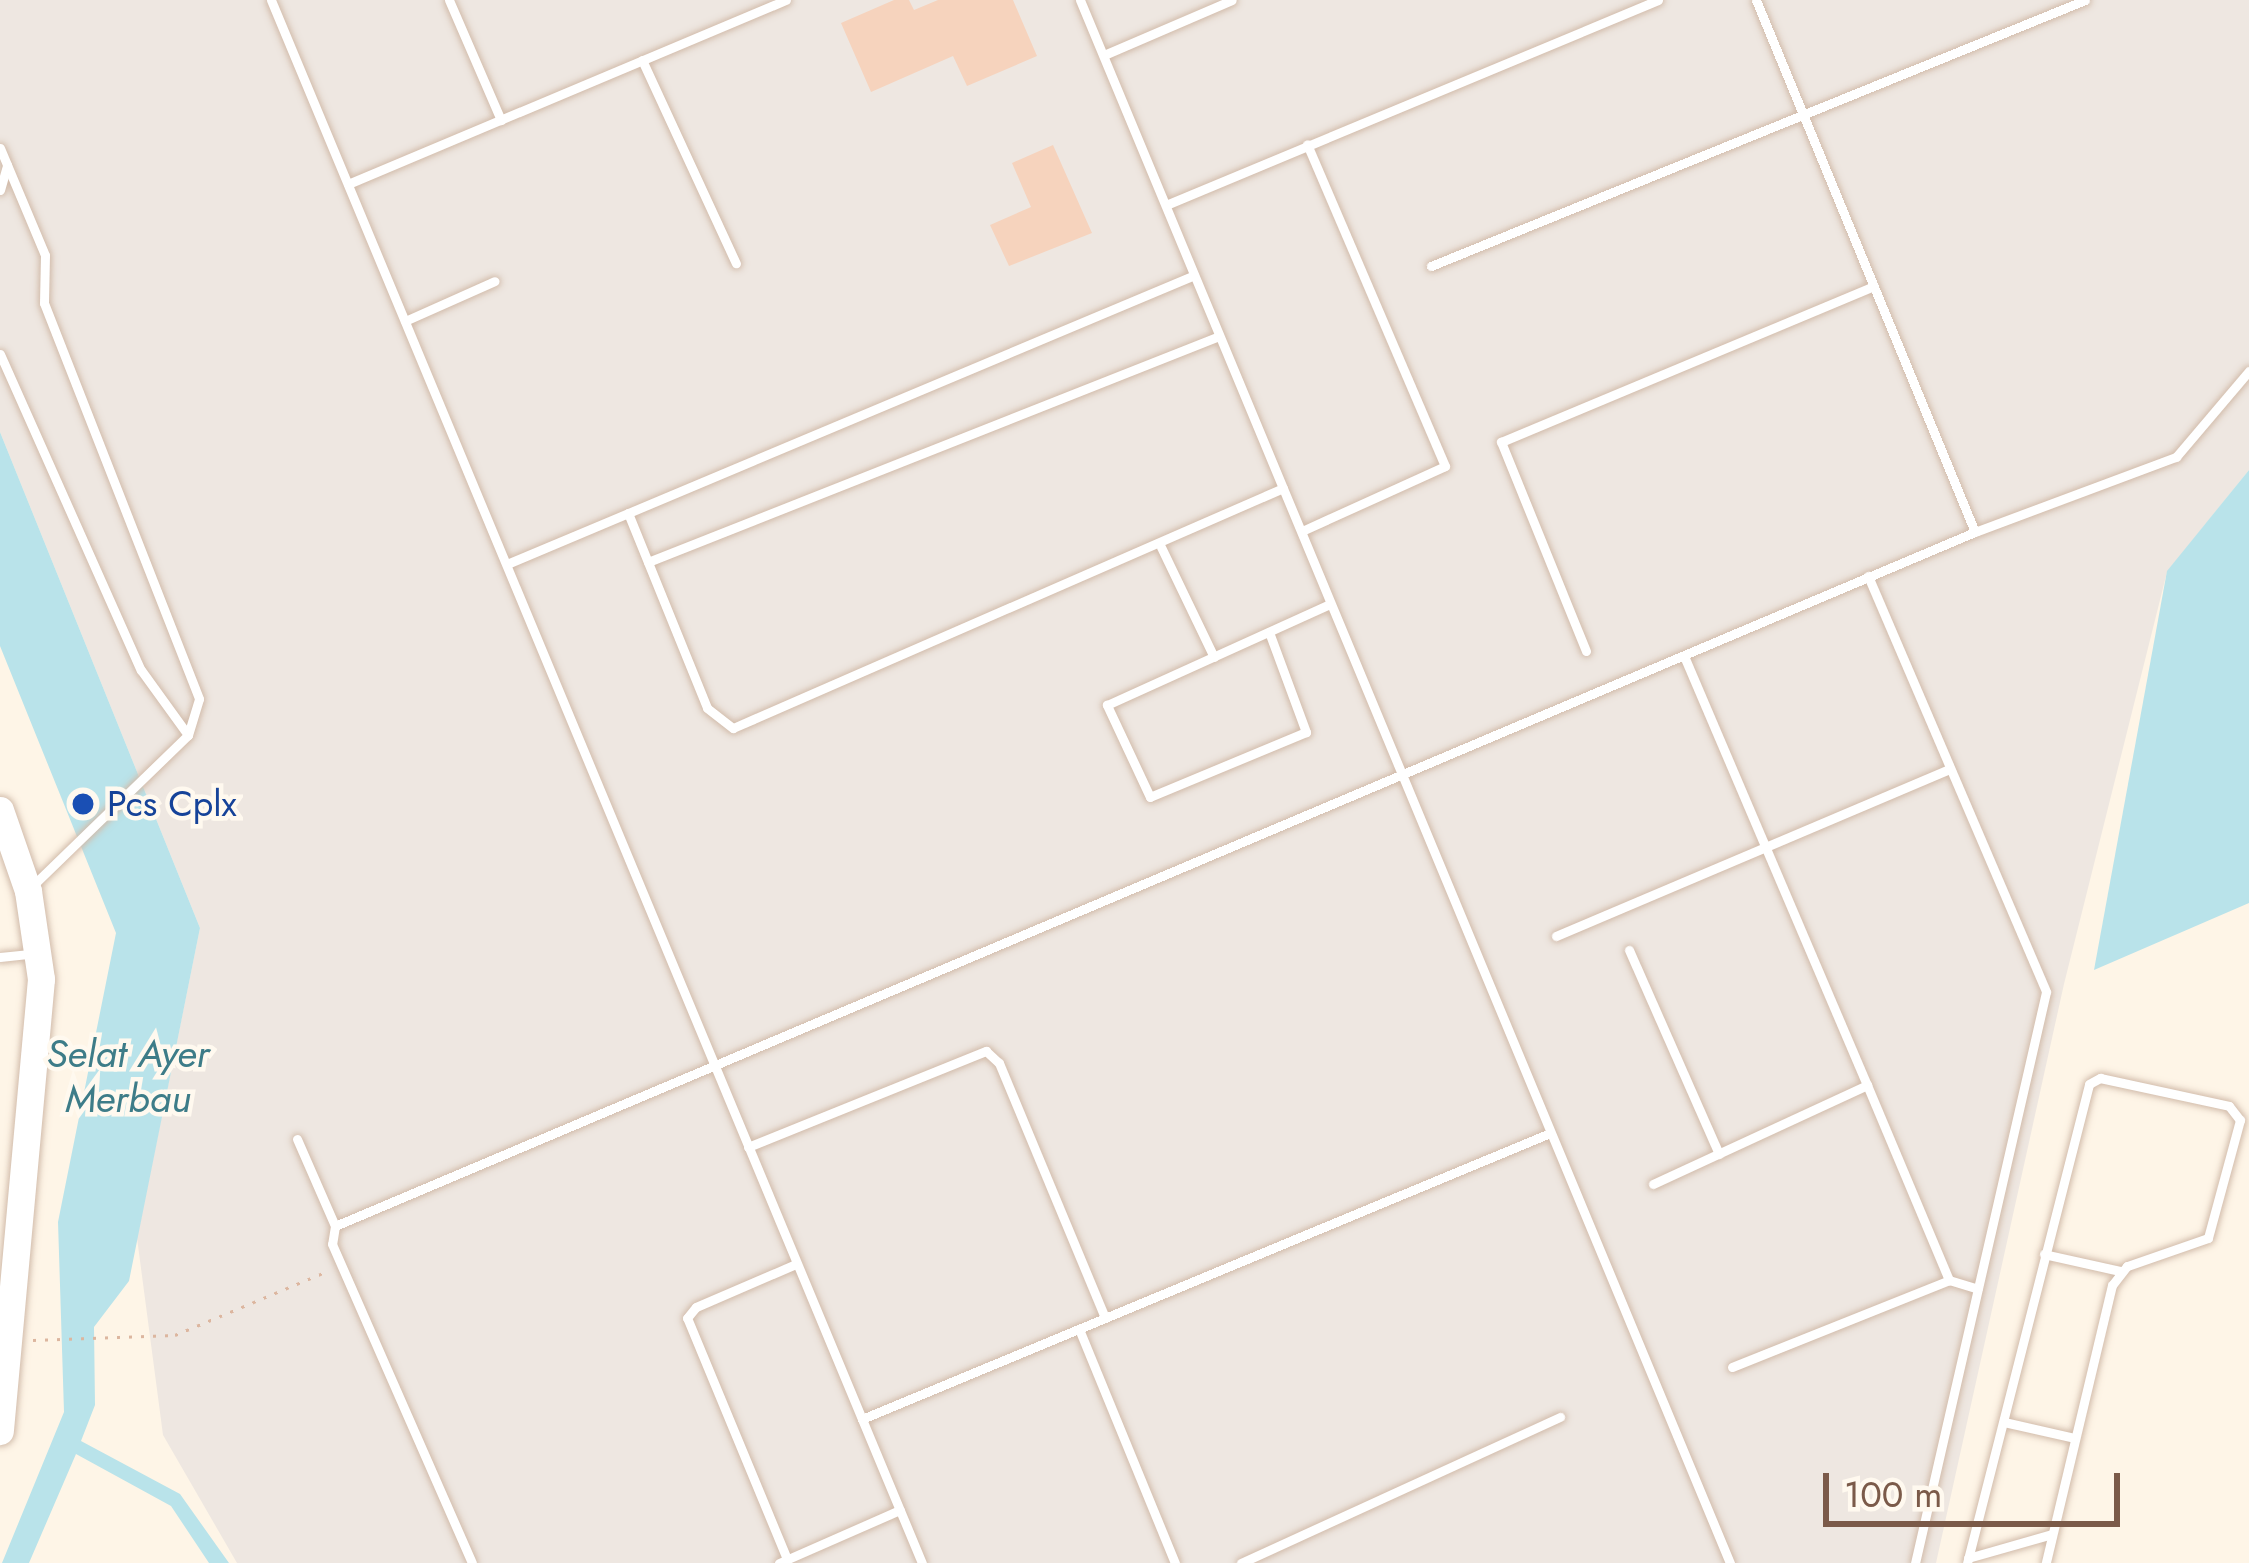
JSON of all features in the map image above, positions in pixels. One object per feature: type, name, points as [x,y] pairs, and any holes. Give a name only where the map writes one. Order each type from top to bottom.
[{"type":"street","points":[[0,1431],[14,1341],[39,952],[28,891],[1,817]]},
{"type":"lane","points":[[271,0],[922,1563]]},
{"type":"lane","points":[[449,0],[501,120]]},
{"type":"lane","points":[[347,184],[786,0]]},
{"type":"lane","points":[[1080,0],[1730,1563]]},
{"type":"lane","points":[[1104,55],[1232,0]]},
{"type":"lane","points":[[1166,205],[1658,0]]},
{"type":"lane","points":[[1756,0],[1975,532]]},
{"type":"lane","points":[[1431,266],[2085,0]]},
{"type":"lane","points":[[642,60],[736,263]]},
{"type":"lane","points":[[1302,531],[1444,466],[1307,144]]},
{"type":"lane","points":[[0,148],[45,254],[44,302],[196,679],[188,734],[28,891]]},
{"type":"lane","points":[[0,190],[7,165]]},
{"type":"lane","points":[[507,564],[1192,276]]},
{"type":"lane","points":[[405,321],[495,281]]},
{"type":"lane","points":[[1586,651],[1501,442],[1874,286]]},
{"type":"lane","points":[[648,562],[1219,336]]},
{"type":"lane","points":[[0,354],[141,670],[188,734]]},
{"type":"lane","points":[[335,1226],[1868,576],[2176,458],[2249,371]]},
{"type":"lane","points":[[628,513],[707,708],[733,728],[1161,547],[1283,488]]},
{"type":"lane","points":[[1161,547],[1214,657]]},
{"type":"lane","points":[[1868,576],[2046,992],[1916,1563]]},
{"type":"lane","points":[[1269,632],[1306,732],[1150,797],[1107,705],[1330,604]]},
{"type":"lane","points":[[1684,656],[1949,1280]]},
{"type":"lane","points":[[1556,936],[1950,769]]},
{"type":"lane","points":[[1629,950],[1719,1154]]},
{"type":"lane","points":[[0,957],[39,952]]},
{"type":"lane","points":[[748,1147],[986,1051],[999,1063],[1105,1318]]},
{"type":"lane","points":[[1967,1561],[2044,1254],[2094,1079],[2236,1110],[2208,1238],[2120,1271],[2044,1254]]},
{"type":"lane","points":[[1653,1184],[1867,1085]]},
{"type":"lane","points":[[862,1419],[1550,1133]]},
{"type":"lane","points":[[297,1139],[335,1226],[341,1265],[472,1563]]},
{"type":"lane","points":[[796,1264],[696,1306],[687,1318],[783,1561],[900,1510]]},
{"type":"lane","points":[[2046,1563],[2120,1271]]},
{"type":"lane","points":[[1732,1367],[1949,1280],[1978,1289]]},
{"type":"lane","points":[[1079,1329],[1174,1563]]},
{"type":"lane","points":[[1241,1563],[1560,1417]]},
{"type":"lane","points":[[2003,1422],[2075,1438]]},
{"type":"lane","points":[[1967,1561],[2052,1534]]},
{"type":"lane","points":[[808,1550],[813,1563]]},
{"type":"path","points":[[14,1341],[176,1335],[341,1265]]},
{"type":"shaded area","points":[[0,0],[2249,0],[2249,470],[2167,572],[2064,984],[1936,1563],[237,1563],[163,1435],[137,1238],[200,928],[0,432]]},
{"type":"water","name":"Selat Ayer Merbau","points":[[0,432],[200,928],[129,1281],[94,1327],[95,1405],[81,1441],[180,1494],[229,1563],[209,1563],[171,1506],[76,1454],[29,1563],[2,1563],[64,1412],[58,1222],[116,933],[0,646]]},
{"type":"water","points":[[2249,470],[2249,903],[2094,970],[2167,571]]},
{"type":"building","points":[[894,0],[909,0],[914,10],[938,0],[1013,0],[1037,56],[967,86],[953,56],[871,92],[841,23]]},
{"type":"building","points":[[1053,145],[1092,233],[1009,266],[990,225],[1031,207],[1012,163]]},
{"type":"place","name":"Pcs Cplx","points":[[83,804]]}]
